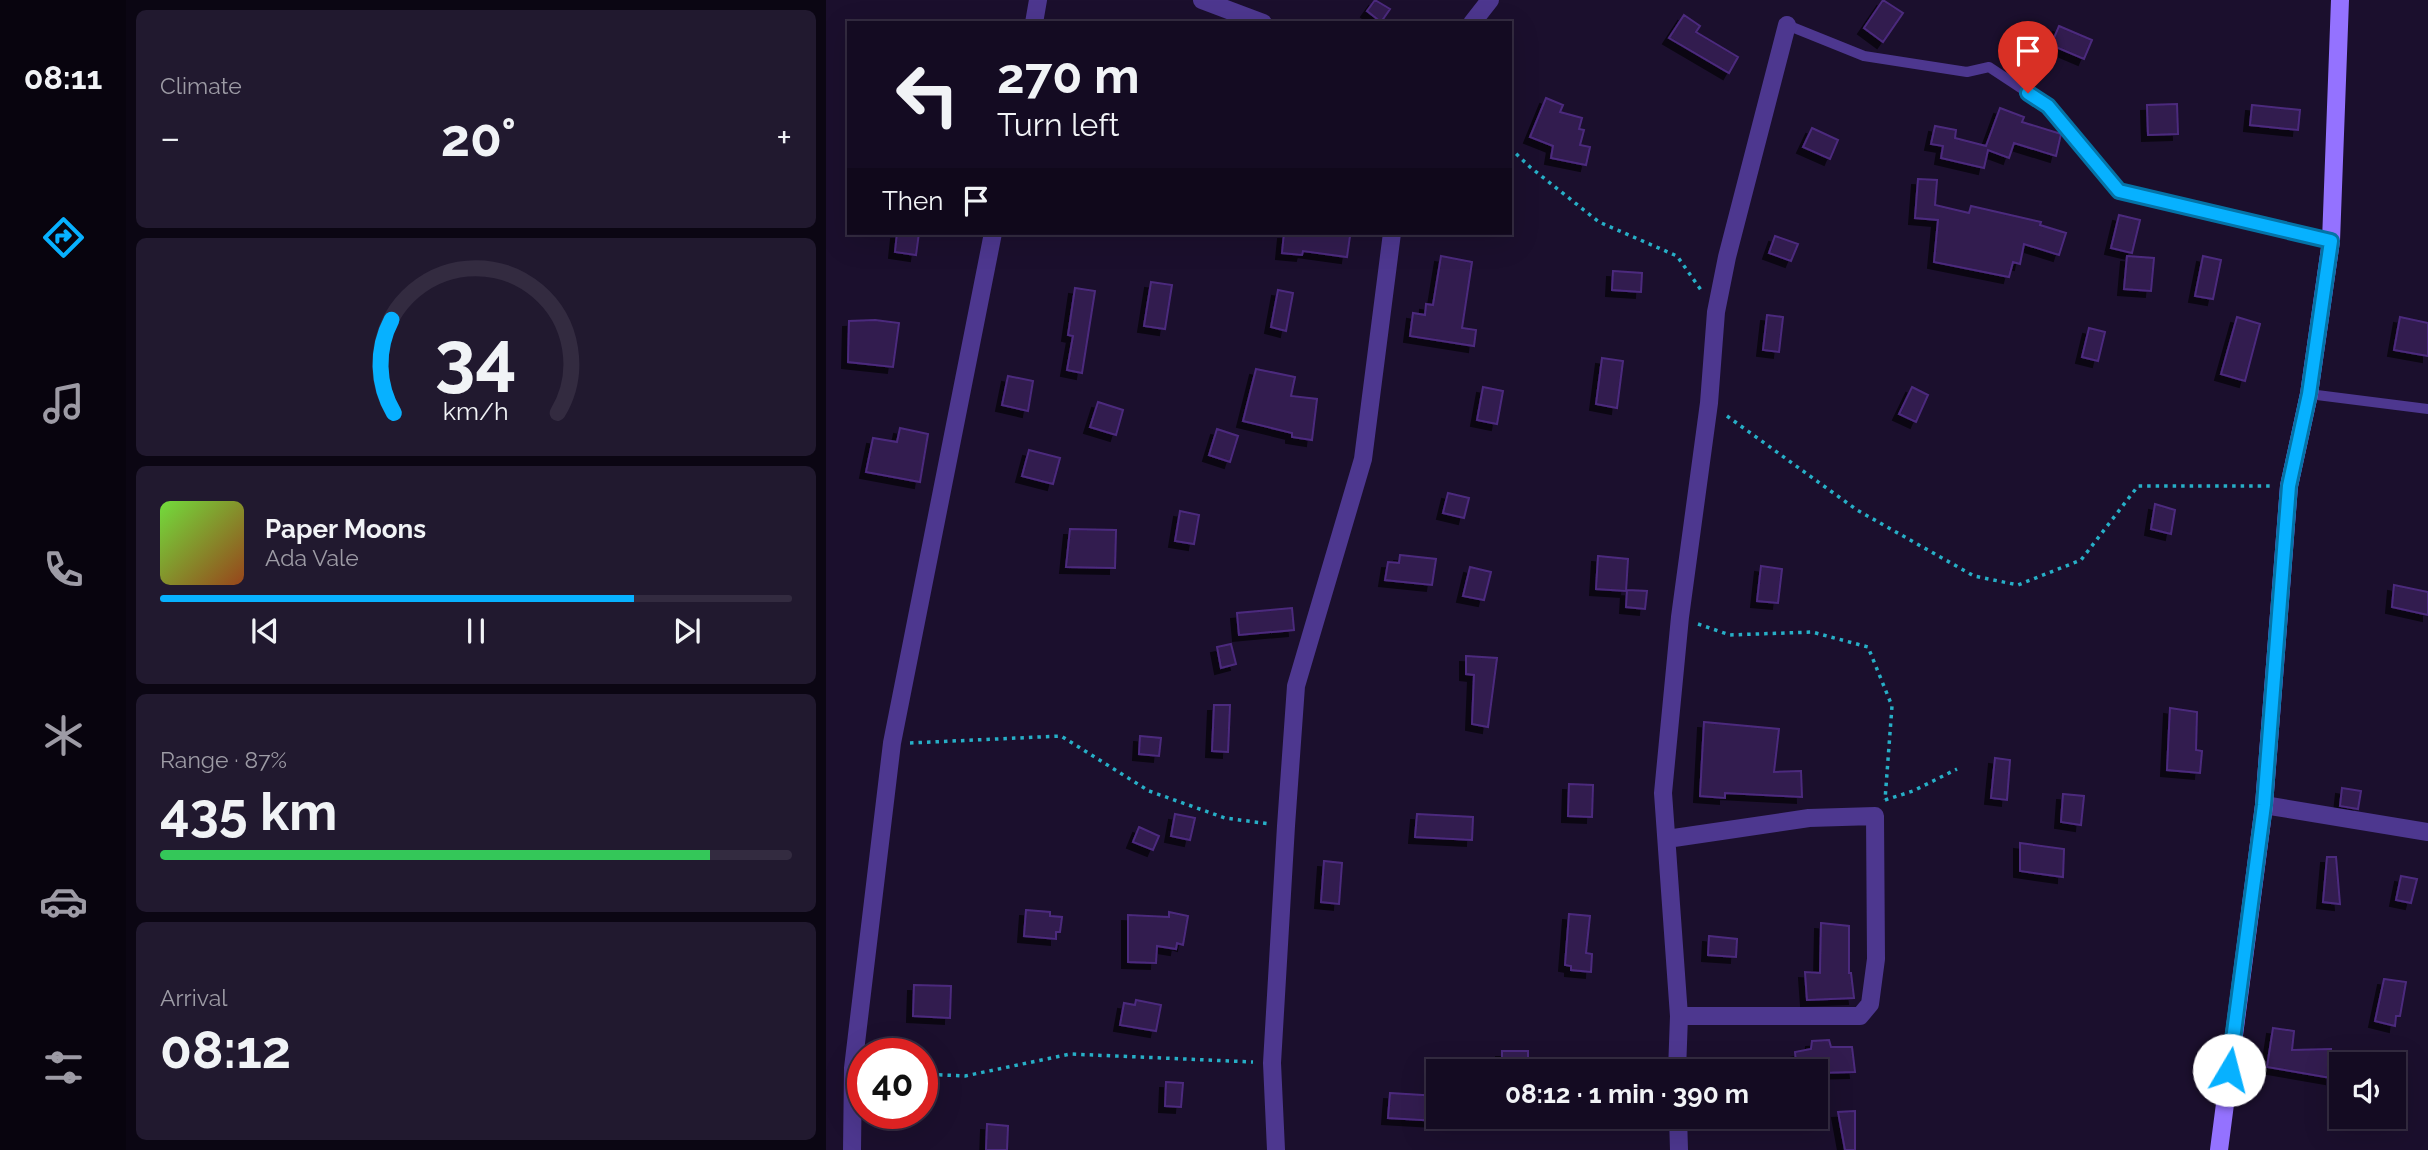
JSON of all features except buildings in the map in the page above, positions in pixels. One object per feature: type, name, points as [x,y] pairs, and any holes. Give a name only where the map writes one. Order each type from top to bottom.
[{"type":"street","points":[[1034,21],[1038,0]]},
{"type":"street","points":[[1202,0],[1259,21]]},
{"type":"street","points":[[1474,21],[1490,0]]},
{"type":"street","points":[[2219,1150],[2264,805],[2289,486],[2309,394],[2331,241],[2340,0]]},
{"type":"street","points":[[1677,1059],[1679,1016],[1663,793],[1680,617],[1709,403],[1716,312],[1727,257],[1787,25]]},
{"type":"street","points":[[852,1150],[853,1068],[892,743],[993,235]]},
{"type":"street","points":[[1276,1150],[1272,1063],[1296,686],[1363,458],[1392,235]]},
{"type":"street","points":[[2264,805],[2428,832]]},
{"type":"street","points":[[1667,839],[1809,818],[1875,816],[1876,959],[1870,1004],[1860,1016],[1679,1016]]},
{"type":"street","points":[[1678,1129],[1679,1150]]},
{"type":"lane","points":[[1787,25],[1864,56],[1967,72],[1989,67],[2048,106],[2119,191],[2331,241]]},
{"type":"lane","points":[[2309,394],[2428,410]]},
{"type":"path","points":[[1512,150],[1599,222],[1677,256],[1716,312]]},
{"type":"path","points":[[1709,403],[1857,510],[1974,576],[2018,586],[2081,560],[2138,486],[2289,486]]},
{"type":"path","points":[[1680,617],[1730,635],[1812,632],[1868,647],[1892,706],[1885,800],[1875,816]]},
{"type":"path","points":[[892,743],[1061,736],[1149,792],[1225,818],[1286,826]]},
{"type":"path","points":[[1885,800],[1913,791],[1957,769]]},
{"type":"path","points":[[938,1075],[965,1076],[1069,1054],[1272,1063]]},
{"type":"route","points":[[2028,93],[2048,106],[2119,191],[2331,241],[2309,394],[2289,486],[2264,805],[2229,1070]]}]
